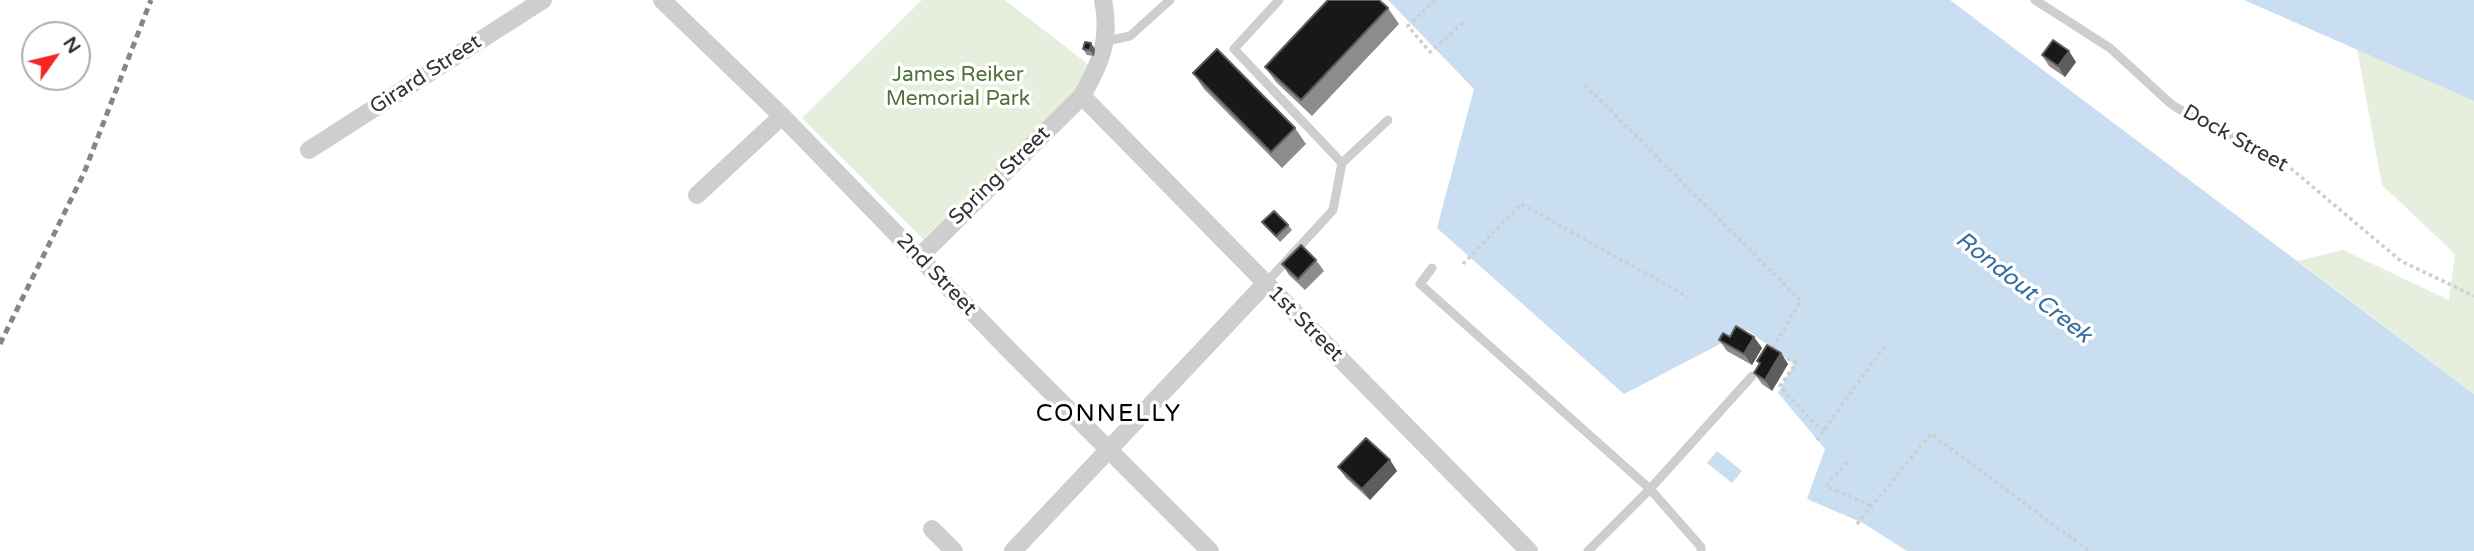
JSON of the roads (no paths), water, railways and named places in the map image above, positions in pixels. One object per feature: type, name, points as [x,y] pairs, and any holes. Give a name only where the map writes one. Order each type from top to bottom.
[{"type":"street","name":"Girard Street","points":[[309,150],[543,0]]},
{"type":"street","name":"2nd Street","points":[[662,0],[782,116],[1210,551]]},
{"type":"street","points":[[1082,96],[1096,71],[1106,41],[1103,0]]},
{"type":"street","name":"Spring Street","points":[[919,257],[1082,96]]},
{"type":"street","name":"1st Street","points":[[1082,96],[1529,551]]},
{"type":"street","points":[[698,195],[782,116]]},
{"type":"street","points":[[1013,551],[1265,284]]},
{"type":"street","points":[[932,529],[954,551]]},
{"type":"lane","points":[[1106,41],[1130,36],[1170,0]]},
{"type":"lane","points":[[1279,0],[1234,48],[1342,163]]},
{"type":"lane","name":"Dock Street","points":[[2035,0],[2110,47],[2171,104],[2200,122],[2250,144]]},
{"type":"lane","points":[[1265,284],[1333,210],[1342,163],[1388,120]]},
{"type":"lane","points":[[1432,268],[1420,284],[1650,489],[1701,547],[1701,551]]},
{"type":"lane","points":[[1588,551],[1650,489],[1752,376]]},
{"type":"water","name":"Rondout Creek","points":[[1388,0],[1950,0],[2474,394],[2474,551],[1907,551],[1863,523],[1807,499],[1825,449],[1778,393],[1794,364],[1747,330],[1624,394],[1437,228],[1474,89]]},
{"type":"water","points":[[2244,0],[2474,0],[2474,101]]},
{"type":"water","points":[[1717,451],[1742,471],[1732,483],[1707,463]]},
{"type":"railway","points":[[0,344],[84,173],[151,0]]},
{"type":"district","name":"CONNELLY","points":[[1109,415]]},
{"type":"park label","name":"James Reiker Memorial Park","points":[[958,87]]}]
